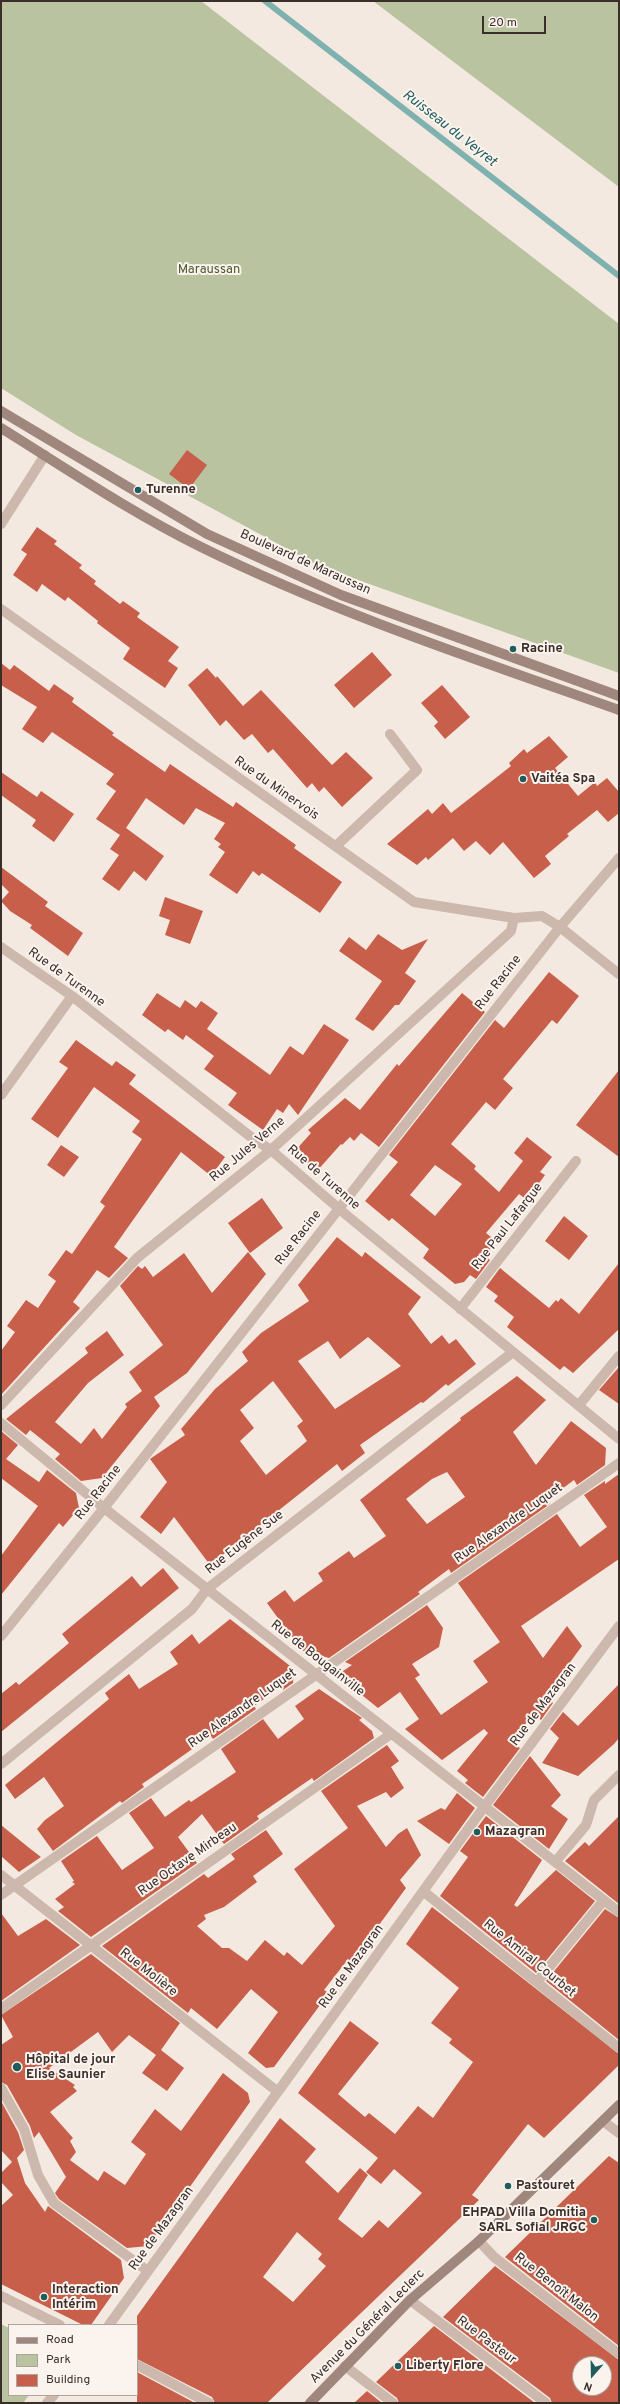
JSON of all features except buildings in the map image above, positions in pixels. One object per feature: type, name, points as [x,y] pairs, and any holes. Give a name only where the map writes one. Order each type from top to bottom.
[{"type":"main road","name":"Boulevard de Maraussan","points":[[1,411],[207,534],[341,594],[619,696]]},
{"type":"main road","name":"Boulevard de Maraussan","points":[[1,428],[200,547],[336,608],[619,710]]},
{"type":"main road","name":"Avenue du Général Leclerc","points":[[310,2403],[410,2300],[479,2241],[619,2105]]},
{"type":"street","points":[[1,524],[45,455]]},
{"type":"street","name":"Rue du Minervois","points":[[1,609],[414,902],[514,918],[542,916],[560,926],[619,974]]},
{"type":"street","points":[[336,846],[417,770],[390,734]]},
{"type":"street","name":"Rue Racine","points":[[1,1636],[104,1508],[560,926],[619,858]]},
{"type":"street","name":"Rue Jules Verne","points":[[1,1406],[137,1258],[271,1150],[511,931],[514,918]]},
{"type":"street","name":"Rue de Turenne","points":[[1,947],[72,996],[251,1137],[271,1150],[338,1209],[619,1438]]},
{"type":"street","points":[[1,1095],[72,996]]},
{"type":"street","name":"Rue Paul Lafargue","points":[[460,1309],[576,1161]]},
{"type":"street","name":"Rue Eugène Sue","points":[[1,1764],[192,1609],[207,1589],[513,1352]]},
{"type":"street","points":[[579,1405],[619,1356]]},
{"type":"street","name":"Rue de Bougainville","points":[[1,1423],[104,1508],[317,1674],[484,1807],[556,1861],[619,1912]]},
{"type":"street","name":"Rue Alexandre Luquet","points":[[1,1895],[619,1463]]},
{"type":"street","name":"Rue de Mazagran","points":[[110,2324],[423,1890],[619,1626]]},
{"type":"street","name":"Rue Octave Mirbeau","points":[[1,2009],[91,1944],[391,1734]]},
{"type":"street","points":[[556,1861],[586,1824],[594,1800],[619,1775]]},
{"type":"street","name":"Rue Molière","points":[[1,1874],[278,2092]]},
{"type":"street","name":"Rue Amiral Courbet","points":[[423,1890],[619,2048]]},
{"type":"street","points":[[536,1982],[604,1900]]},
{"type":"street","points":[[1,2088],[24,2130],[38,2175],[54,2203],[148,2271]]},
{"type":"street","points":[[603,2121],[619,2133]]},
{"type":"street","name":"Rue Benoît Malon","points":[[479,2241],[494,2257],[619,2354]]},
{"type":"street","points":[[1,2296],[58,2324]]},
{"type":"street","name":"Rue Pasteur","points":[[410,2300],[546,2403]]},
{"type":"street","points":[[138,2366],[209,2403]]},
{"type":"street","points":[[345,2366],[393,2403]]},
{"type":"green space","name":"Maraussan","points":[[1,1],[201,1],[619,324],[619,673],[319,566],[76,435],[1,388]]},
{"type":"green space","points":[[373,1],[619,1],[619,187]]},
{"type":"green space","points":[[1,2324],[8,2328],[8,2396],[28,2396],[23,2403],[1,2403]]},
{"type":"waterway","name":"Ruisseau du Veyret","points":[[265,1],[619,276]]},
{"type":"place","name":"Turenne","points":[[138,490]]},
{"type":"place","name":"Racine","points":[[513,649]]},
{"type":"place","name":"Vaitéa Spa","points":[[523,779]]},
{"type":"place","name":"Mazagran","points":[[477,1832]]},
{"type":"place","name":"Hôpital de jour Elise Saunier","points":[[17,2067]]},
{"type":"place","name":"Pastouret","points":[[508,2186]]},
{"type":"place","name":"EHPAD Villa Domitia SARL Sofial JRGC","points":[[594,2220]]},
{"type":"place","name":"Interaction Intérim","points":[[44,2297]]},
{"type":"place","name":"Liberty Flore","points":[[398,2366]]}]
